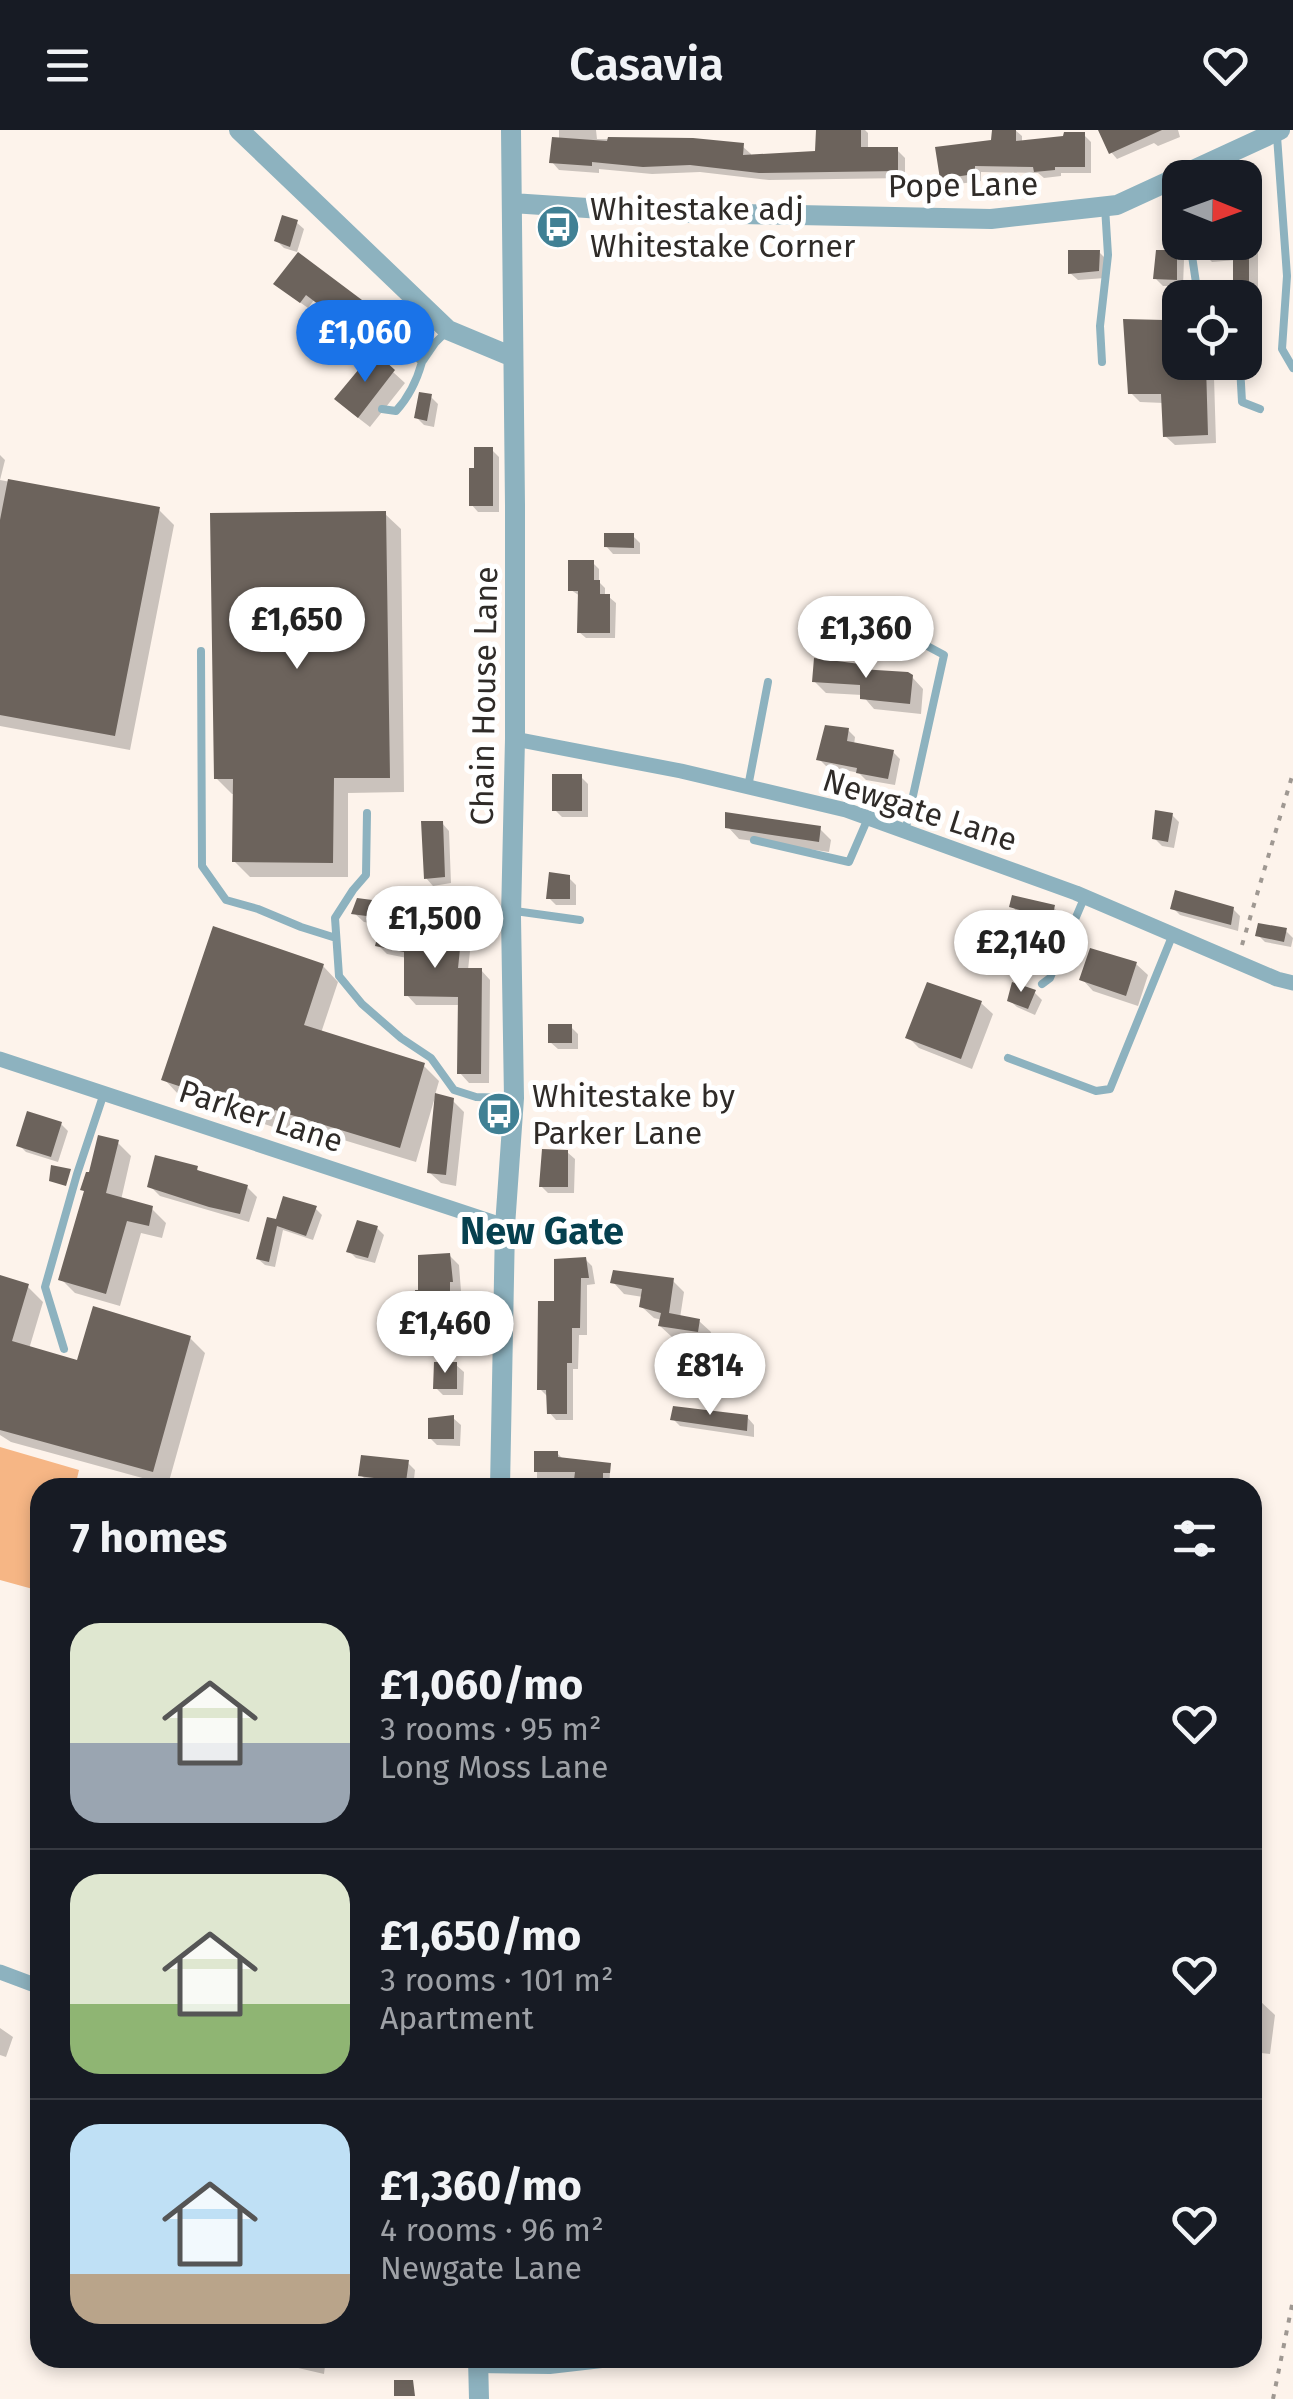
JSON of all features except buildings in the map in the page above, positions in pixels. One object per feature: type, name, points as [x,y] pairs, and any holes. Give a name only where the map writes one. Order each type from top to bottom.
[{"type":"street","points":[[239,130],[448,330],[514,357]]},
{"type":"street","name":"Chain House Lane","points":[[500,1478],[505,1226],[514,1098],[511,130]]},
{"type":"street","name":"Pope Lane","points":[[1219,160],[1277,131]]},
{"type":"street","name":"Pope Lane","points":[[512,203],[646,212],[990,220],[1118,205],[1162,187]]},
{"type":"street","name":"Newgate Lane","points":[[514,738],[681,771],[846,810],[1085,896],[1293,984]]},
{"type":"street","name":"Parker Lane","points":[[0,1058],[505,1226]]},
{"type":"street","points":[[2,1977],[30,1985]]},
{"type":"street","points":[[478,2368],[479,2399]]},
{"type":"lane","points":[[1277,131],[1290,276],[1282,348],[1293,368]]},
{"type":"lane","points":[[1102,362],[1100,326],[1108,255],[1105,207]]},
{"type":"lane","points":[[388,329],[422,362]]},
{"type":"lane","points":[[382,409],[396,411],[406,400],[422,362],[448,330]]},
{"type":"lane","points":[[1241,380],[1242,402],[1260,409]]},
{"type":"lane","points":[[901,632],[944,655],[905,832]]},
{"type":"lane","points":[[201,651],[202,866],[226,900],[336,938]]},
{"type":"lane","points":[[748,787],[768,682]]},
{"type":"lane","points":[[367,813],[366,874],[335,918],[339,976],[362,1004],[431,1058],[454,1090],[476,1097],[514,1098]]},
{"type":"lane","points":[[754,840],[849,862],[868,818]]},
{"type":"lane","points":[[1042,984],[1050,978],[1085,896]]},
{"type":"lane","points":[[416,934],[424,915],[433,909],[546,913],[580,920]]},
{"type":"lane","points":[[1008,1058],[1096,1091],[1110,1089],[1173,934]]},
{"type":"lane","points":[[64,1349],[44,1287],[104,1093]]},
{"type":"lane","points":[[529,2368],[567,2368]]},
{"type":"path","points":[[1237,960],[1293,772]]},
{"type":"path","points":[[1273,2399],[1293,2300]]},
{"type":"shaded area","points":[[0,1447],[79,1470],[77,1478],[30,1478],[30,1588],[0,1580]]},
{"type":"place","name":"Whitestake adj Whitestake Corner","points":[[558,227]]},
{"type":"place","name":"Whitestake by Parker Lane","points":[[499,1114]]},
{"type":"district","name":"New Gate","points":[[542,1231]]}]
